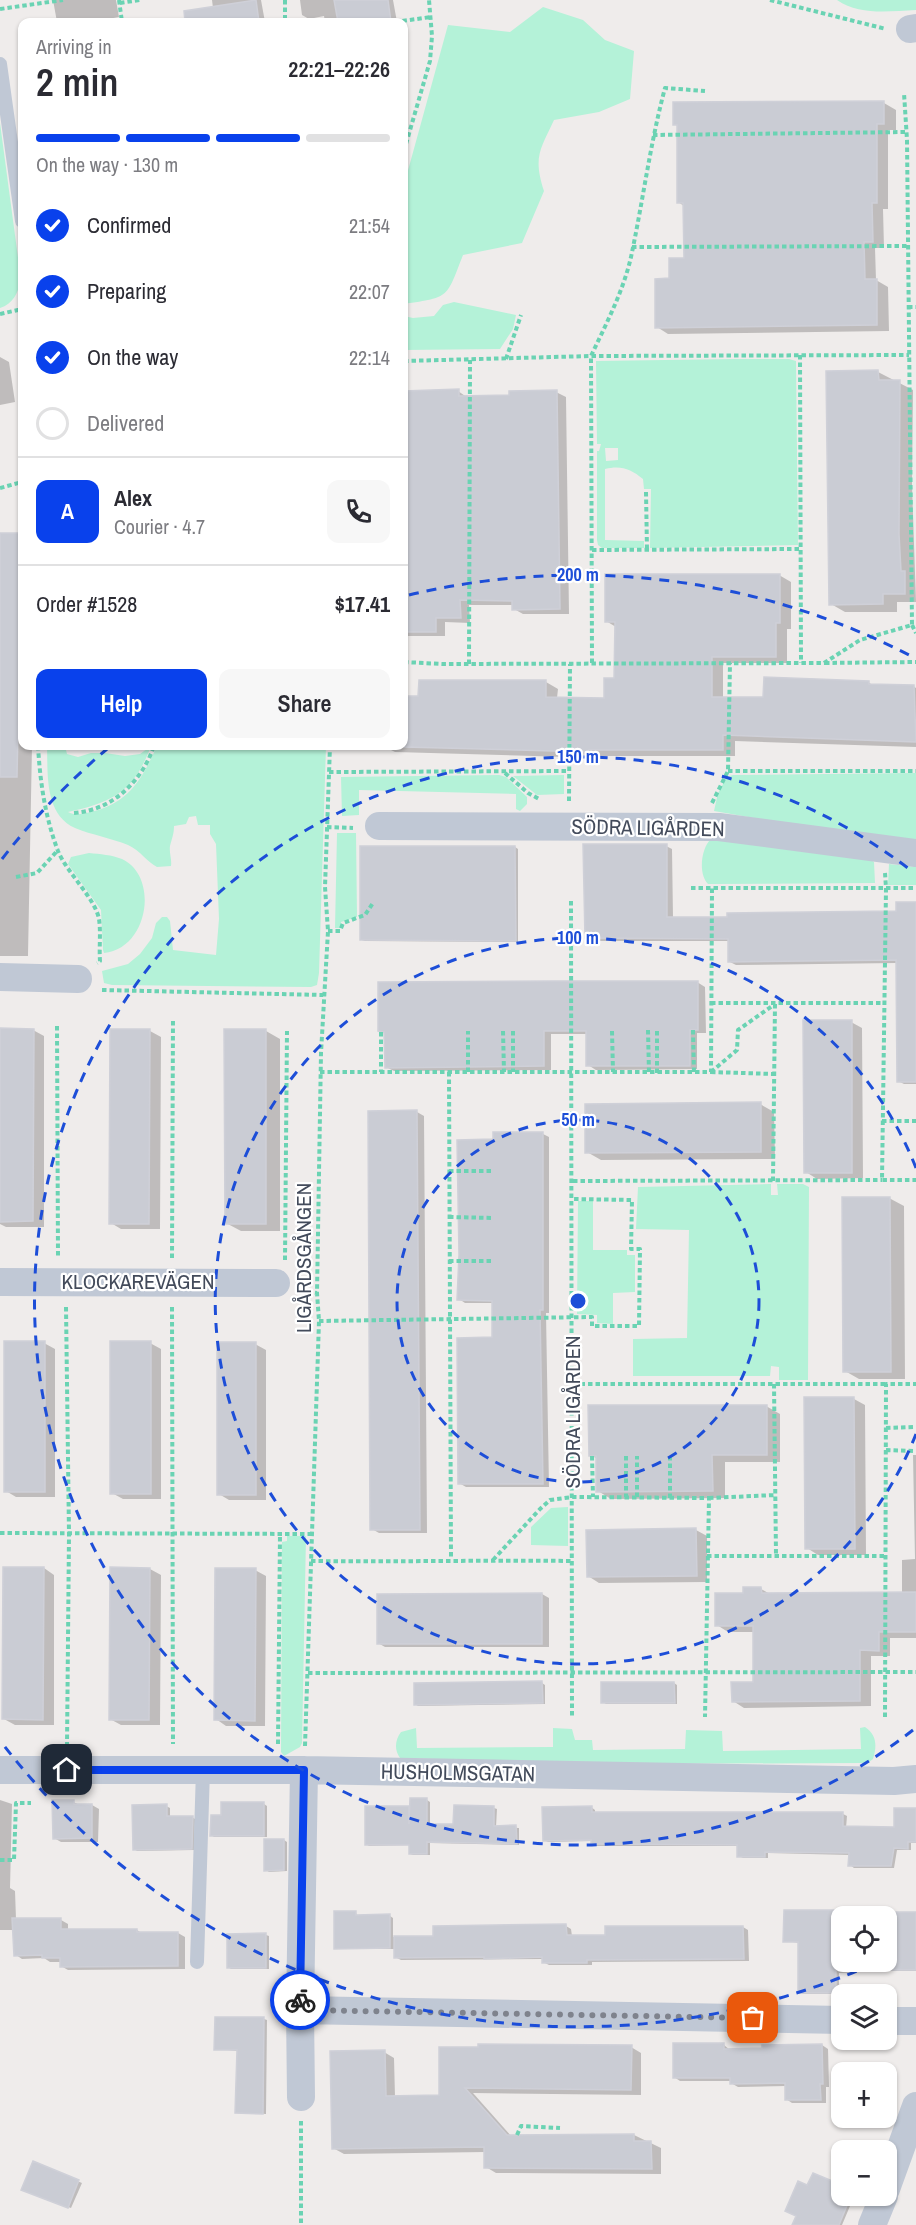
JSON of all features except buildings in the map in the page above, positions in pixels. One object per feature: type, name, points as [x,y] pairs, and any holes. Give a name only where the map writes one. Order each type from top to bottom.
[{"type":"street","name":"SÖDRA LIGÅRDEN","points":[[379,826],[568,813],[719,827],[916,853]]},
{"type":"street","points":[[0,977],[78,980]]},
{"type":"street","name":"KLOCKAREVÄGEN","points":[[0,1282],[276,1283]]},
{"type":"street","name":"HUSHOLMSGATAN","points":[[0,1770],[291,1770],[916,1779]]},
{"type":"street","points":[[291,1770],[301,2097]]},
{"type":"street","points":[[300,2010],[831,2020]]},
{"type":"street","points":[[897,2021],[916,2021]]},
{"type":"street","points":[[897,2159],[916,2106]]},
{"type":"street","points":[[872,2225],[880,2206]]},
{"type":"lane","points":[[0,64],[18,192]]},
{"type":"lane","points":[[197,1962],[203,1770]]},
{"type":"path","points":[[0,9],[63,0]]},
{"type":"path","points":[[122,18],[120,1],[138,0]]},
{"type":"path","points":[[285,0],[285,18]]},
{"type":"path","points":[[408,137],[430,61],[432,36],[429,0]]},
{"type":"path","points":[[770,0],[867,26],[891,30],[913,29]]},
{"type":"path","points":[[408,20],[431,17]]},
{"type":"path","points":[[592,663],[591,356],[619,296],[632,247],[653,135],[665,88],[705,90]]},
{"type":"path","points":[[904,93],[907,132],[914,583],[912,625],[916,633]]},
{"type":"path","points":[[653,135],[907,132]]},
{"type":"path","points":[[632,247],[907,246]]},
{"type":"path","points":[[908,307],[916,307]]},
{"type":"path","points":[[0,314],[18,310]]},
{"type":"path","points":[[506,359],[521,315]]},
{"type":"path","points":[[800,355],[801,663]]},
{"type":"path","points":[[408,361],[591,356],[909,355]]},
{"type":"path","points":[[469,664],[470,360]]},
{"type":"path","points":[[0,488],[18,483]]},
{"type":"path","points":[[646,492],[647,550]]},
{"type":"path","points":[[592,550],[801,549]]},
{"type":"path","points":[[824,663],[860,640],[912,625]]},
{"type":"path","points":[[408,662],[570,664],[916,662]]},
{"type":"path","points":[[700,827],[728,771],[730,663]]},
{"type":"path","points":[[568,813],[570,664]]},
{"type":"path","points":[[38,750],[40,777],[47,816],[58,850],[66,867],[99,918],[100,961],[78,980],[97,990],[323,995]]},
{"type":"path","points":[[74,813],[98,807],[121,795],[132,786],[152,750]]},
{"type":"path","name":"LIGÅRDSGÅNGEN","points":[[291,1770],[308,1673],[319,1321],[317,1293],[320,1072],[328,931],[325,887],[330,750]]},
{"type":"path","points":[[329,772],[569,771]]},
{"type":"path","points":[[728,771],[916,771]]},
{"type":"path","points":[[504,772],[536,798],[547,799]]},
{"type":"path","points":[[558,800],[568,813]]},
{"type":"path","points":[[16,877],[37,873],[58,850]]},
{"type":"path","points":[[882,1180],[886,888],[884,867]]},
{"type":"path","points":[[691,888],[916,888]]},
{"type":"path","points":[[711,1072],[712,888]]},
{"type":"path","name":"SÖDRA LIGÅRDEN","points":[[572,901],[572,1716]]},
{"type":"path","points":[[328,931],[340,931],[343,923],[365,915],[373,903]]},
{"type":"path","points":[[711,1003],[883,1003]]},
{"type":"path","points":[[711,1072],[737,1050],[738,1030],[776,1003]]},
{"type":"path","points":[[773,1181],[776,1003]]},
{"type":"path","points":[[173,1018],[173,1770]]},
{"type":"path","points":[[57,1026],[69,1534],[67,1770]]},
{"type":"path","points":[[648,1030],[649,1073]]},
{"type":"path","points":[[657,1030],[657,1073]]},
{"type":"path","points":[[693,1030],[694,1072]]},
{"type":"path","points":[[276,1283],[286,1257],[287,1031]]},
{"type":"path","points":[[468,1031],[468,1072]]},
{"type":"path","points":[[503,1031],[504,1072]]},
{"type":"path","points":[[513,1031],[513,1072]]},
{"type":"path","points":[[612,1031],[613,1073]]},
{"type":"path","points":[[381,1032],[381,1072]]},
{"type":"path","points":[[320,1072],[774,1074]]},
{"type":"path","points":[[449,1072],[451,1559]]},
{"type":"path","points":[[882,1121],[916,1121]]},
{"type":"path","points":[[449,1171],[494,1171]]},
{"type":"path","points":[[573,1181],[916,1180]]},
{"type":"path","points":[[319,1321],[592,1317],[592,1326],[639,1326],[640,1249],[631,1249],[632,1200],[573,1199]]},
{"type":"path","points":[[449,1217],[494,1218]]},
{"type":"path","points":[[449,1261],[493,1262]]},
{"type":"path","points":[[573,1384],[916,1384]]},
{"type":"path","points":[[774,1384],[776,1555]]},
{"type":"path","points":[[885,1717],[886,1384]]},
{"type":"path","points":[[886,1428],[916,1427]]},
{"type":"path","points":[[886,1450],[916,1450]]},
{"type":"path","points":[[592,1456],[592,1497]]},
{"type":"path","points":[[626,1456],[626,1497]]},
{"type":"path","points":[[637,1456],[637,1497]]},
{"type":"path","points":[[670,1456],[670,1498]]},
{"type":"path","points":[[493,1560],[550,1500],[573,1497],[709,1498],[775,1495]]},
{"type":"path","points":[[705,1717],[709,1498]]},
{"type":"path","points":[[0,1533],[312,1534]]},
{"type":"path","points":[[280,1534],[291,1770]]},
{"type":"path","points":[[707,1556],[885,1556]]},
{"type":"path","points":[[311,1561],[389,1562],[451,1559],[572,1561]]},
{"type":"path","points":[[308,1673],[916,1672]]},
{"type":"path","points":[[0,1860],[14,1860],[16,1803],[31,1803]]},
{"type":"path","points":[[301,2097],[301,2225]]},
{"type":"path","points":[[517,2135],[520,2126],[560,2128]]},
{"type":"green space","points":[[837,0],[916,0],[916,10],[865,10]]},
{"type":"green space","points":[[543,7],[583,20],[605,40],[634,51],[630,99],[599,112],[554,120],[540,154],[539,170],[544,191],[522,243],[463,255],[445,293],[439,297],[408,303],[408,170],[448,25],[510,32]]},
{"type":"green space","points":[[0,123],[18,258],[18,289],[8,304],[0,308]]},
{"type":"green space","points":[[454,302],[516,315],[513,329],[500,349],[408,350],[408,317],[434,316],[443,305]]},
{"type":"green space","points":[[789,359],[796,361],[798,545],[650,548],[651,489],[644,489],[643,479],[634,473],[616,467],[605,469],[605,540],[644,541],[644,548],[602,548],[598,545],[597,451],[601,444],[597,444],[596,361]],"holes":[[[605,448],[618,448],[618,460],[606,461]]]},
{"type":"green space","points":[[47,750],[66,750],[67,754],[78,757],[91,753],[125,756],[149,750],[137,774],[120,792],[98,804],[68,812],[88,813],[115,803],[125,796],[140,779],[155,750],[326,750],[317,985],[311,987],[112,985],[104,983],[102,971],[128,964],[140,954],[152,938],[156,923],[162,917],[167,917],[170,921],[173,950],[216,955],[219,919],[216,844],[210,834],[210,825],[198,825],[196,816],[189,817],[186,824],[174,826],[170,849],[171,866],[157,867],[128,845],[75,828],[65,822],[53,803],[48,780]]},
{"type":"green space","points":[[916,773],[916,841],[714,811],[718,793],[727,777],[733,775]]},
{"type":"green space","points":[[499,775],[506,777],[527,797],[527,804],[520,811],[516,809],[516,794],[359,790],[359,815],[342,816],[341,777]]},
{"type":"green space","points":[[564,775],[564,794],[537,795],[513,776]]},
{"type":"green space","points":[[337,833],[356,833],[357,917],[341,922],[341,928],[335,928]]},
{"type":"green space","points":[[711,839],[869,859],[874,862],[875,883],[708,884],[703,874],[702,861],[705,848]]},
{"type":"green space","points":[[89,853],[122,859],[134,868],[145,896],[144,911],[131,939],[119,949],[104,953],[101,910],[68,864],[71,857]]},
{"type":"green space","points":[[889,864],[916,867],[916,885],[888,885]]},
{"type":"green space","points":[[771,1184],[771,1195],[778,1195],[777,1184],[803,1184],[809,1187],[808,1380],[779,1380],[779,1367],[771,1366],[770,1376],[633,1376],[633,1339],[687,1338],[689,1230],[636,1229],[638,1187]]},
{"type":"green space","points":[[578,1201],[593,1201],[593,1250],[627,1250],[627,1255],[635,1255],[635,1292],[613,1293],[613,1324],[597,1323],[597,1315],[577,1314]]},
{"type":"green space","points":[[568,1507],[568,1546],[531,1545],[531,1527],[551,1508]]},
{"type":"green space","points":[[287,1536],[306,1536],[302,1743],[300,1747],[284,1756],[281,1752],[282,1542],[287,1541]]},
{"type":"green space","points":[[865,1727],[874,1737],[875,1750],[873,1759],[862,1763],[600,1764],[400,1758],[396,1748],[397,1738],[401,1732],[416,1728],[417,1748],[553,1747],[553,1728],[572,1729],[575,1740],[592,1740],[593,1750],[685,1749],[686,1730],[722,1731],[723,1751],[861,1749],[860,1728]]},
{"type":"way so far","points":[[300,2000],[300,2010],[753,2018]]},
{"type":"route","points":[[67,1770],[304,1770],[300,2000]]}]
